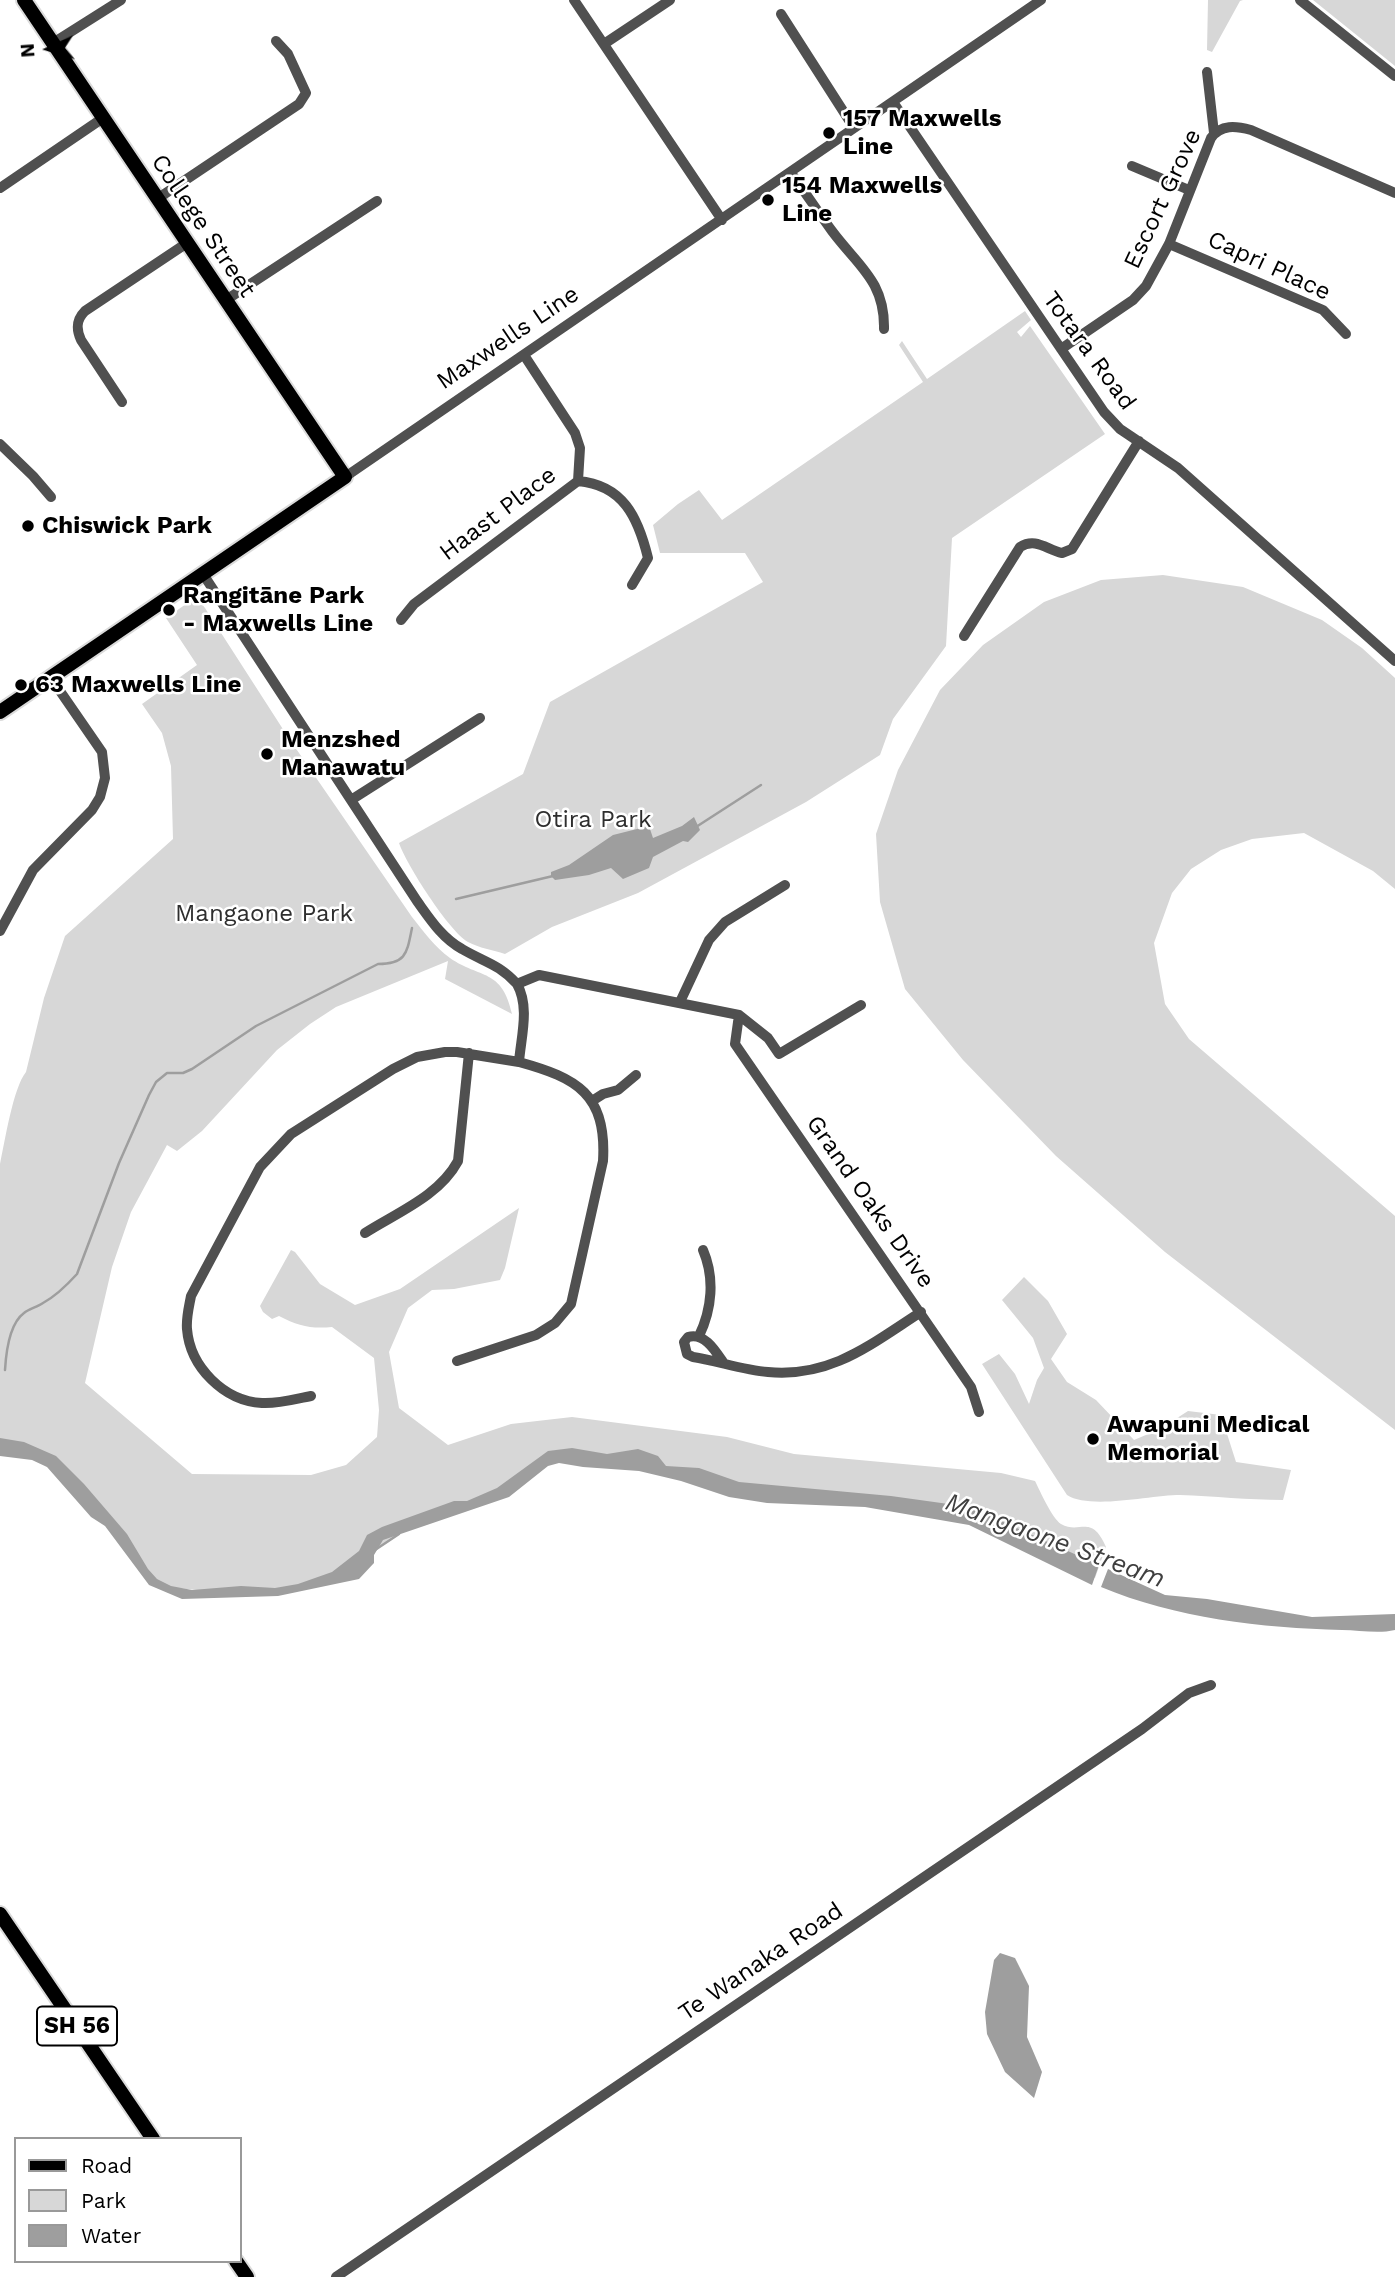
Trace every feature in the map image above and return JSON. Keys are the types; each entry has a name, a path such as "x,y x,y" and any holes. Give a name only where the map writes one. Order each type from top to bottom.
{"main road":[{"name":"College Street","path":"23,0 345,477"},
{"name":"Maxwells Line","path":"0,712 345,477"},
{"name":"SH 56","path":"0,1914 152,2137"}],"street":[{"path":"53,43 121,0"},
{"path":"574,0 722,220"},
{"path":"604,44 670,0"},
{"path":"1300,0 1395,76"},
{"name":"Maxwells Line","path":"345,477 791,173 1034,2"},
{"path":"781,14 854,128"},
{"path":"157,199 299,104 306,93 288,54 276,41"},
{"path":"1207,72 1214,133"},
{"name":"Totara Road","path":"893,102 1104,412 1120,429 1178,468 1395,661"},
{"path":"0,188 103,118"},
{"name":"Escort Grove","path":"1061,349 1133,300 1146,286 1169,244 1214,133 1230,127 1251,130 1395,193"},
{"path":"1132,166 1189,190"},
{"path":"791,173 874,284 885,309 884,329"},
{"path":"226,300 377,201"},
{"path":"122,401 77,332 80,317 187,243"},
{"name":"Capri Place","path":"1169,244 1323,310 1346,334"},
{"name":"Haast Place","path":"401,620 414,604 578,481 580,448 575,433 524,355"},
{"path":"964,636 1020,547 1040,543 1062,553 1072,549 1139,442"},
{"path":"0,444 51,497"},
{"path":"578,481 596,483 614,492 628,506 641,529 648,558 632,585"},
{"path":"203,574 441,933 460,948 503,970 517,984 524,1014 519,1062"},
{"path":"0,931 33,870 92,810 100,797 105,778 102,752 51,678"},
{"path":"351,800 480,718"},
{"path":"680,1002 709,940 726,922 785,885"},
{"path":"517,984 539,975 739,1015 768,1038 779,1054 861,1005"},
{"name":"Grand Oaks Drive","path":"739,1015 735,1044 971,1387 979,1412"},
{"path":"311,1396 278,1403 248,1401 235,1396 210,1378 193,1352 187,1329 191,1296 260,1167 291,1134 405,1062 438,1052 469,1053 519,1062 573,1082 592,1101 604,1143 603,1161 571,1304 555,1323 536,1335 457,1362"},
{"path":"365,1233 436,1189 450,1175 460,1151 469,1053"},
{"path":"592,1101 603,1094 618,1090 636,1075"},
{"path":"699,1336 710,1297 711,1268 703,1250"},
{"path":"723,1362 712,1346 699,1336 688,1337 684,1342 687,1354 765,1372 805,1371 858,1353 921,1312"},
{"name":"Te Wanaka Road","path":"336,2277 1142,1729 1189,1693 1211,1685"}],"green space":[{"path":"1208,0 1243,0 1212,52 1207,50"},
{"path":"1313,0 1395,0 1395,66"},
{"name":"Otira Park","path":"1025,311 1031,320 1017,332 1021,337 1030,326 1105,434 952,538 946,646 893,719 880,755 806,802 638,893 552,927 505,954 472,944 460,935 429,896 399,843 523,774 550,702 763,582 745,553 660,553 653,525 699,490 722,520 923,382 899,345 902,341 927,379"},
{"path":"1163,575 1243,587 1322,620 1362,648 1395,678 1395,889 1373,871 1304,833 1252,839 1221,850 1191,869 1172,893 1154,943 1165,1004 1189,1039 1395,1216 1395,1430 1165,1252 1056,1156 963,1060 905,989 880,902 876,834 898,770 940,690 983,645 1044,602 1101,580"},
{"name":"Mangaone Park","path":"194,601 205,608 288,737 412,917 434,944 450,958 496,982 508,999 512,1014 445,979 448,961 336,1007 310,1024 277,1050 202,1131 177,1151 167,1145 131,1212 112,1267 85,1383 192,1474 311,1475 346,1465 377,1437 379,1410 374,1358 332,1327 305,1326 279,1316 272,1319 263,1312 260,1306 291,1250 320,1284 355,1305 400,1289 519,1208 500,1280 454,1289 432,1290 408,1308 389,1352 399,1408 448,1445 511,1424 572,1417 727,1437 794,1454 1001,1473 1035,1481 1050,1510 1061,1524 1090,1528 1101,1537 1106,1547 1095,1578 955,1518 649,1468 554,1460 505,1494 407,1529 352,1566 296,1589 239,1594 155,1586 57,1468 31,1456 0,1451 0,1164 10,1115 17,1090 26,1072 44,998 65,936 173,839 171,766 162,733 142,704 197,665 166,618"},
{"path":"1024,1277 1048,1301 1067,1334 1051,1359 1067,1382 1096,1400 1134,1440 1160,1429 1188,1411 1221,1415 1236,1462 1291,1470 1283,1500 1180,1495 1105,1502 1077,1499 1067,1495 982,1364 999,1354 1015,1374 1029,1404 1044,1368 1033,1338 1002,1300"}],"water":[{"path":"694,817 700,830 688,842 683,841 653,857 649,868 623,879 611,868 589,875 555,880 551,876 551,872 569,865 613,835 645,827 650,829 653,838 682,826"},
{"path":"0,1438 24,1442 56,1456 127,1534 157,1579 171,1586 192,1590 241,1586 275,1588 298,1584 332,1572 359,1551 367,1535 382,1527 454,1501 467,1501 497,1488 548,1451 572,1448 607,1454 638,1449 658,1456 666,1466 699,1468 739,1482 891,1496 970,1507 1099,1565 1092,1585 969,1525 865,1507 767,1503 729,1497 639,1471 559,1463 548,1466 509,1497 383,1540 374,1555 374,1563 359,1579 278,1596 182,1599 149,1585 105,1526 91,1517 47,1467 32,1460 0,1456"},
{"path":"1108,1569 1165,1595 1207,1599 1312,1617 1395,1614 1395,1630 1375,1632 1281,1627 1189,1614 1129,1598 1101,1587"},
{"path":"1000,1953 1015,1958 1029,1986 1027,2037 1042,2072 1034,2098 1005,2072 987,2034 985,2012 994,1960"}],"waterway":[{"path":"696,827 761,785"},
{"path":"456,899 553,876"},
{"path":"5,1370 9,1339 19,1318 52,1297 77,1274 119,1163 156,1082 167,1073 183,1073 192,1069 256,1026 378,964 400,959 407,950 412,928"},
{"name":"Mangaone Stream","path":"375,1550 399,1534"}],"place":[{"name":"157 Maxwells Line","path":"829,133"},
{"name":"154 Maxwells Line","path":"768,200"},
{"name":"Chiswick Park","path":"28,526"},
{"name":"Rangitāne Park - Maxwells Line","path":"169,610"},
{"name":"63 Maxwells Line","path":"21,685"},
{"name":"Menzshed Manawatu","path":"267,754"},
{"name":"Awapuni Medical Memorial","path":"1093,1439"}]}
